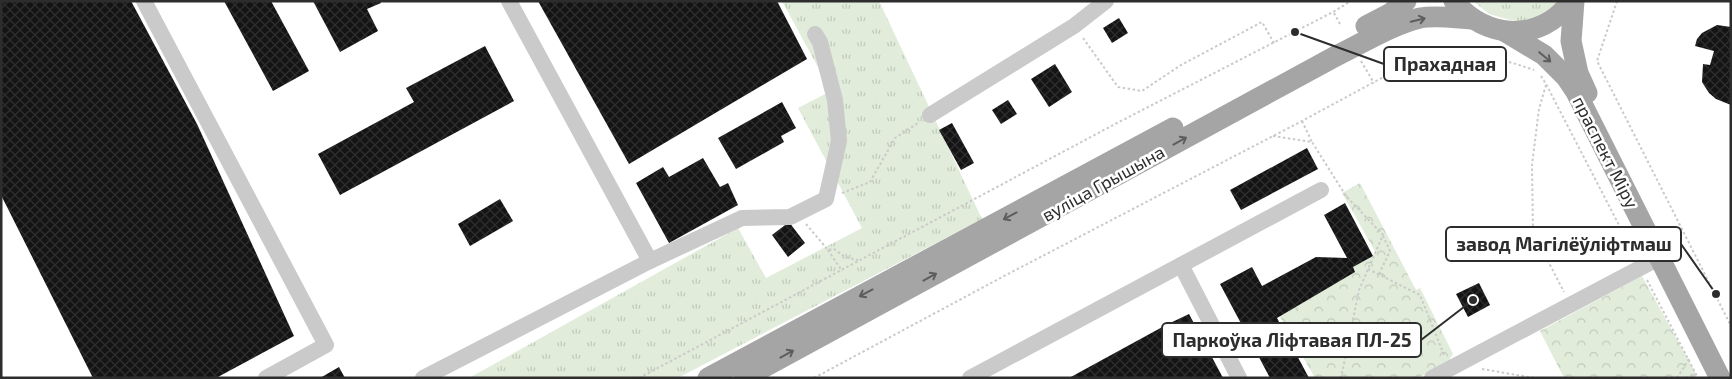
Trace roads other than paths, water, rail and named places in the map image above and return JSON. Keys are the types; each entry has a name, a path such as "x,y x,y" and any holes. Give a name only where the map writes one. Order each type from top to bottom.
{"main road":[{"name":"вуліца Грышына","path":"708,378 1390,13 1406,1"},
{"path":"1454,1 1481,25 1504,31 1527,30 1538,27 1559,15 1572,1"},
{"name":"праспект Міру","path":"1572,1 1571,41 1578,73 1731,368"},
{"name":"вуліца Грышына","path":"744,378 1336,56 1396,26 1422,18 1471,18"},
{"name":"праспект Міру","path":"1504,31 1544,55 1566,77 1576,92 1720,378"}],"street":[{"path":"144,1 326,345 266,378"},
{"path":"509,1 650,261"},
{"path":"930,115 1074,26 1106,1"},
{"path":"423,378 650,261 742,218 790,217 826,199 839,142 835,100 820,42 815,34"},
{"path":"970,378 1322,190"},
{"path":"1432,378 1659,258"},
{"path":"1181,265 1239,378"}],"place":[{"name":"Прахадная","path":"1295,32"},
{"name":"завод Магілёўліфтмаш","path":"1716,294"},
{"name":"Паркоўка Ліфтавая ПЛ-25","path":"1473,300"}]}
